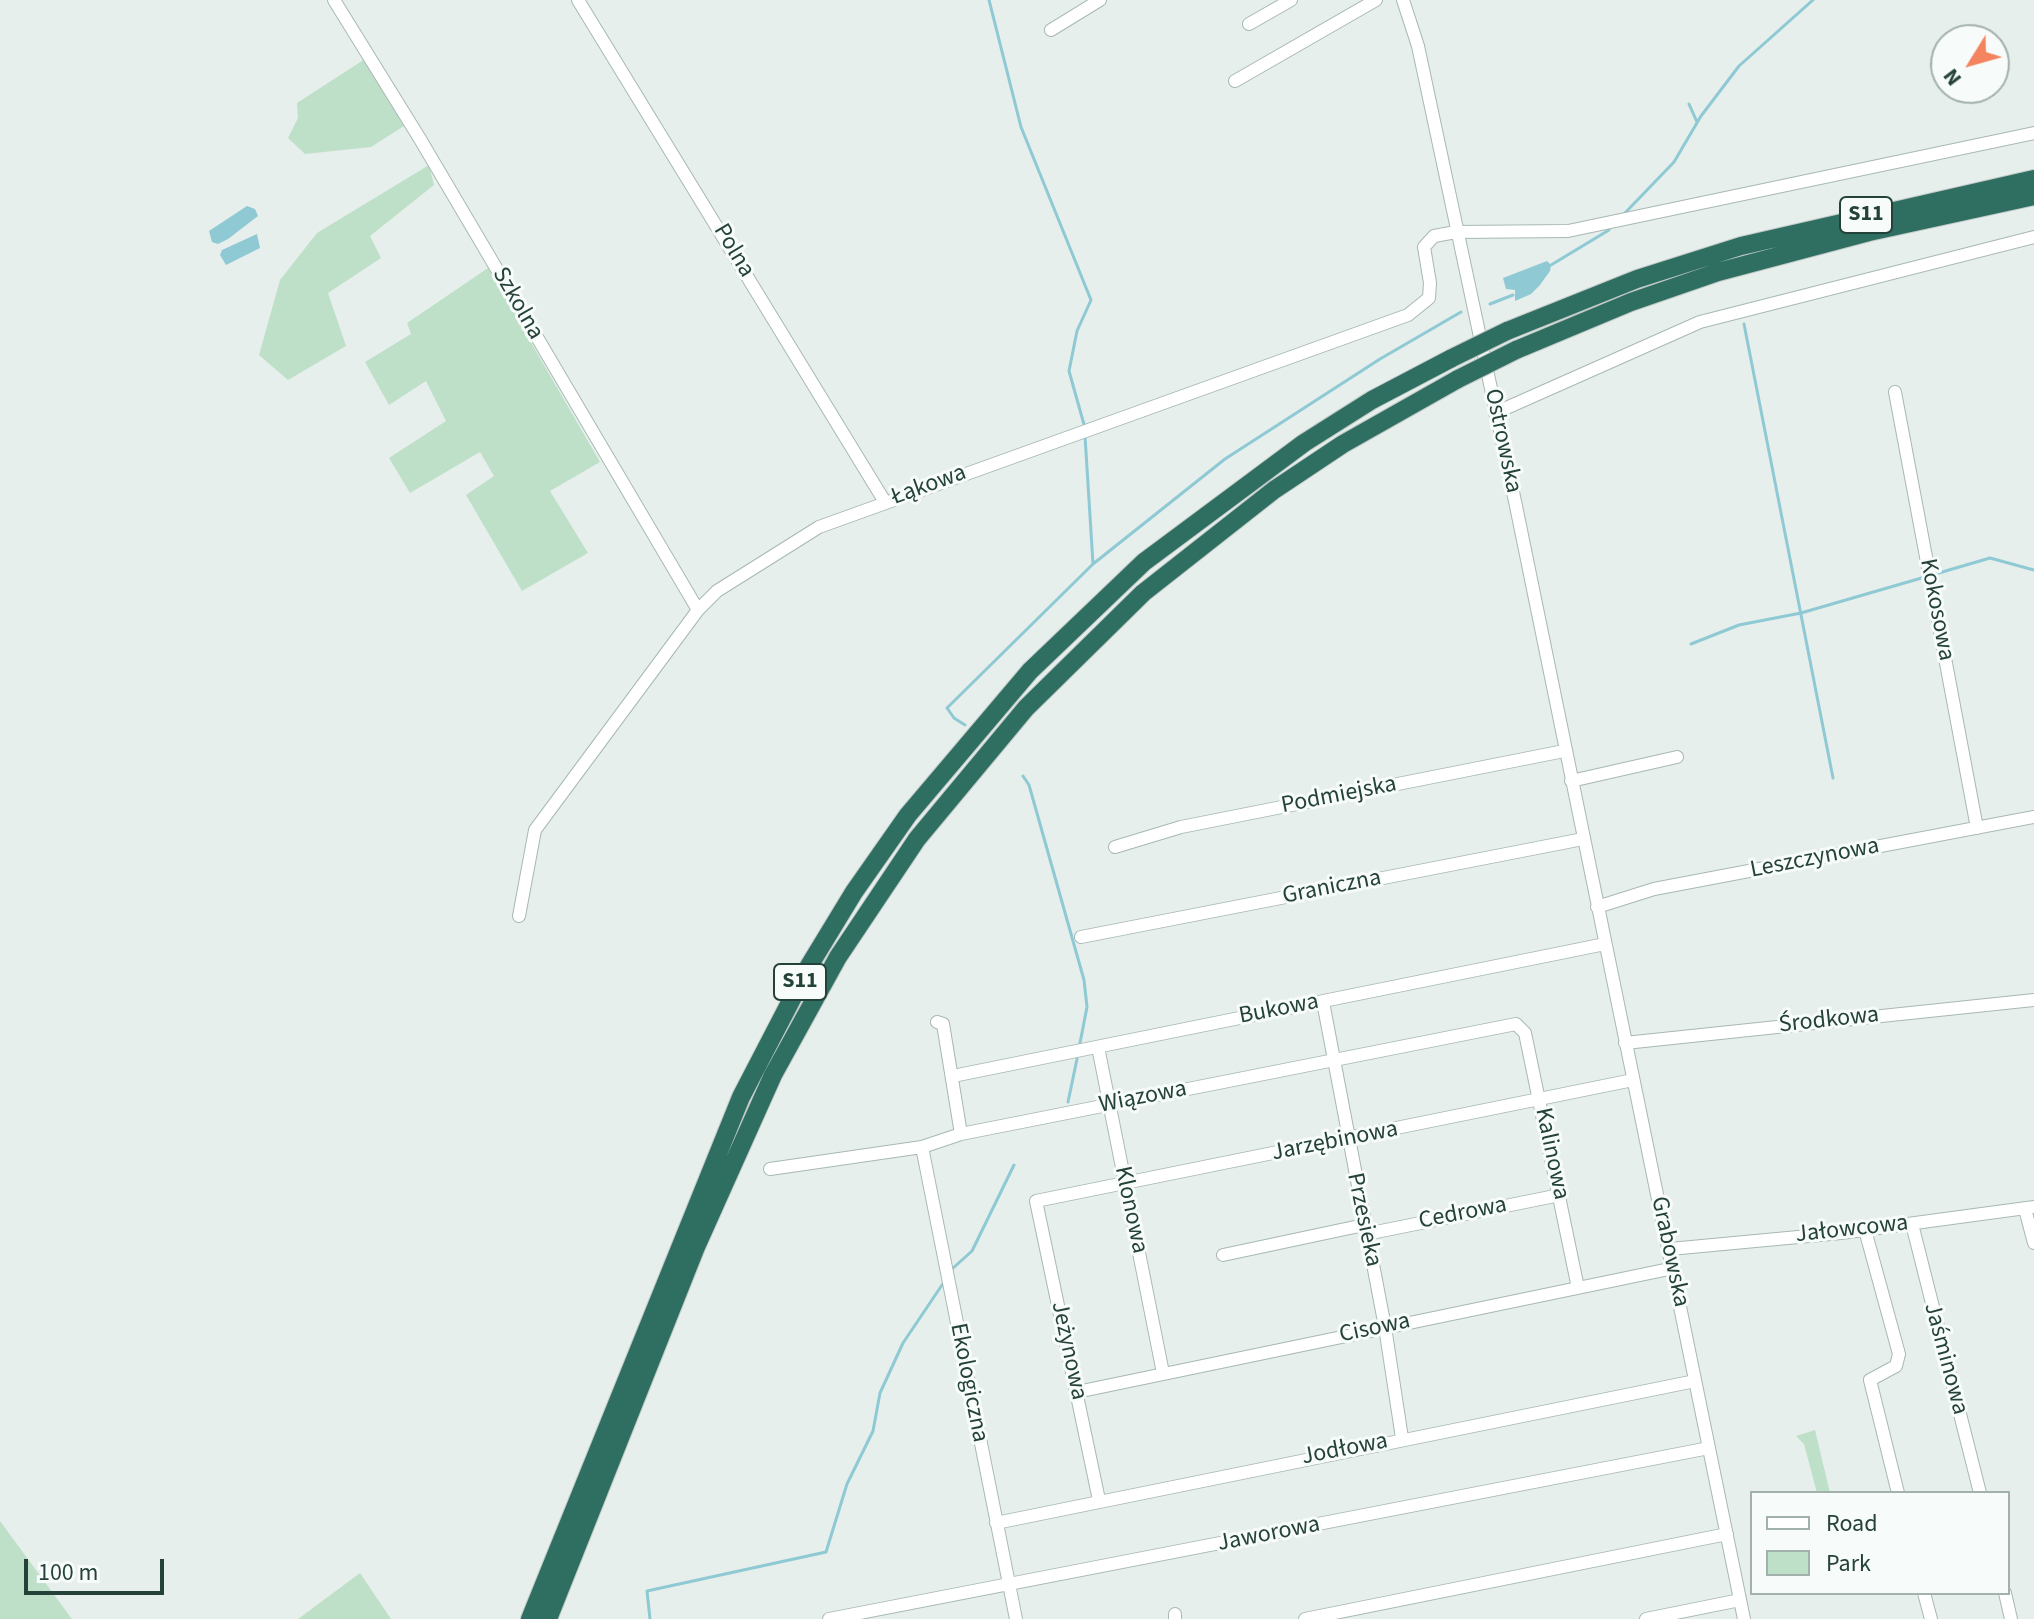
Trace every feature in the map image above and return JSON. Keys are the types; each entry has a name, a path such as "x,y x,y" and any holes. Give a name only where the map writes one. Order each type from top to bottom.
{"highway":[{"name":"S11","path":"530,1619 741,1097 809,966 854,892 908,815 1030,671 1144,562 1304,443 1372,400 1507,331 1637,279 1741,246 2034,179"},
{"name":"S11","path":"548,1619 696,1247 766,1089 838,957 917,839 1026,708 1143,593 1274,490 1343,444 1516,350 1631,302 1718,272 1869,232 2034,196"}],"street":[{"name":"Szkolna","path":"334,0 420,139 698,610"},
{"name":"Polna","path":"578,0 885,502"},
{"path":"1051,30 1100,0"},
{"path":"1249,24 1291,0"},
{"path":"1235,81 1376,0"},
{"name":"Ostrowska","path":"1403,0 1418,46 1592,885"},
{"path":"1456,232 1568,231 2034,133"},
{"name":"Łąkowa","path":"519,916 535,830 698,610 717,591 819,527 1408,315 1421,307 1431,290 1426,243 1434,236 1456,232"},
{"path":"1495,413 1700,322 2034,237"},
{"name":"Kokosowa","path":"1895,392 1977,828"},
{"name":"Podmiejska","path":"1115,847 1181,827 1564,751"},
{"path":"1571,781 1677,757"},
{"name":"Leszczynowa","path":"1597,907 1654,889 2034,817"},
{"name":"Graniczna","path":"1081,937 1583,839"},
{"name":"Grabowska","path":"1592,885 1674,1268 1744,1619"},
{"name":"Bukowa","path":"953,1076 1605,944"},
{"name":"Środkowa","path":"1625,1043 2034,1000"},
{"name":"Przesieka","path":"1323,1002 1346,1139 1385,1327 1402,1438"},
{"path":"937,1022 943,1024 961,1134"},
{"name":"Wiązowa","path":"770,1169 922,1147 961,1134 1516,1024"},
{"name":"Kalinowa","path":"1516,1024 1525,1033 1578,1288"},
{"name":"Klonowa","path":"1098,1047 1163,1373"},
{"name":"Jarzębinowa","path":"1036,1201 1633,1080"},
{"name":"Ekologiczna","path":"922,1147 1016,1619"},
{"name":"Cedrowa","path":"1223,1255 1560,1195"},
{"name":"Jeżynowa","path":"1036,1201 1099,1500"},
{"path":"2029,1208 2034,1243"},
{"name":"Jałowcowa","path":"1670,1249 1865,1230 2029,1208"},
{"name":"Jaśminowa","path":"1912,1224 1979,1491"},
{"path":"1865,1230 1899,1354 1896,1366 1870,1380 1898,1491"},
{"name":"Cisowa","path":"1077,1392 1674,1268"},
{"name":"Jodłowa","path":"996,1523 1402,1438 1695,1381"},
{"name":"Jaworowa","path":"829,1619 1709,1448"},
{"path":"1305,1619 1727,1534"},
{"path":"1925,1595 1931,1619"},
{"path":"2005,1595 2011,1619"},
{"path":"1646,1619 1740,1600"}],"green space":[{"path":"365,59 404,126 371,147 305,154 288,138 298,118 297,103"},
{"path":"429,165 434,185 370,236 381,258 328,293 346,346 288,380 259,355 280,280 317,233"},
{"path":"488,268 600,462 550,491 588,553 522,591 466,495 494,476 480,452 410,493 389,458 446,421 426,381 389,405 365,362 411,334 407,323"},
{"path":"1815,1430 1830,1491 1816,1491 1804,1444 1796,1436"},
{"path":"0,1521 72,1619 0,1619"},
{"path":"360,1573 391,1619 298,1619"}],"water":[{"path":"247,206 255,209 258,216 228,239 218,244 212,242 209,231"},
{"path":"257,234 260,248 226,265 220,255 222,250"},
{"path":"1547,261 1551,265 1550,271 1540,285 1531,294 1515,301 1515,290 1506,289 1503,278"}],"waterway":[{"path":"989,0 1021,127 1091,300 1077,331 1069,371 1085,428"},
{"path":"1624,214 1674,162 1701,116 1739,66 1813,0"},
{"path":"1689,104 1697,122"},
{"path":"1551,265 1609,230"},
{"path":"1490,304 1513,295"},
{"path":"965,725 954,718 947,708 1093,564 1225,459 1380,359 1461,312"},
{"path":"1744,324 1833,778"},
{"path":"1085,436 1093,564"},
{"path":"1932,575 1990,558 2034,570"},
{"path":"1691,644 1739,625 1801,613 1925,577"},
{"path":"1023,776 1029,785 1084,980 1087,1007 1080,1043"},
{"path":"1068,1102 1077,1059"},
{"path":"952,1269 972,1251 1014,1165"},
{"path":"650,1619 647,1591 826,1552 847,1484 873,1431 880,1393 903,1343 944,1282"}]}
